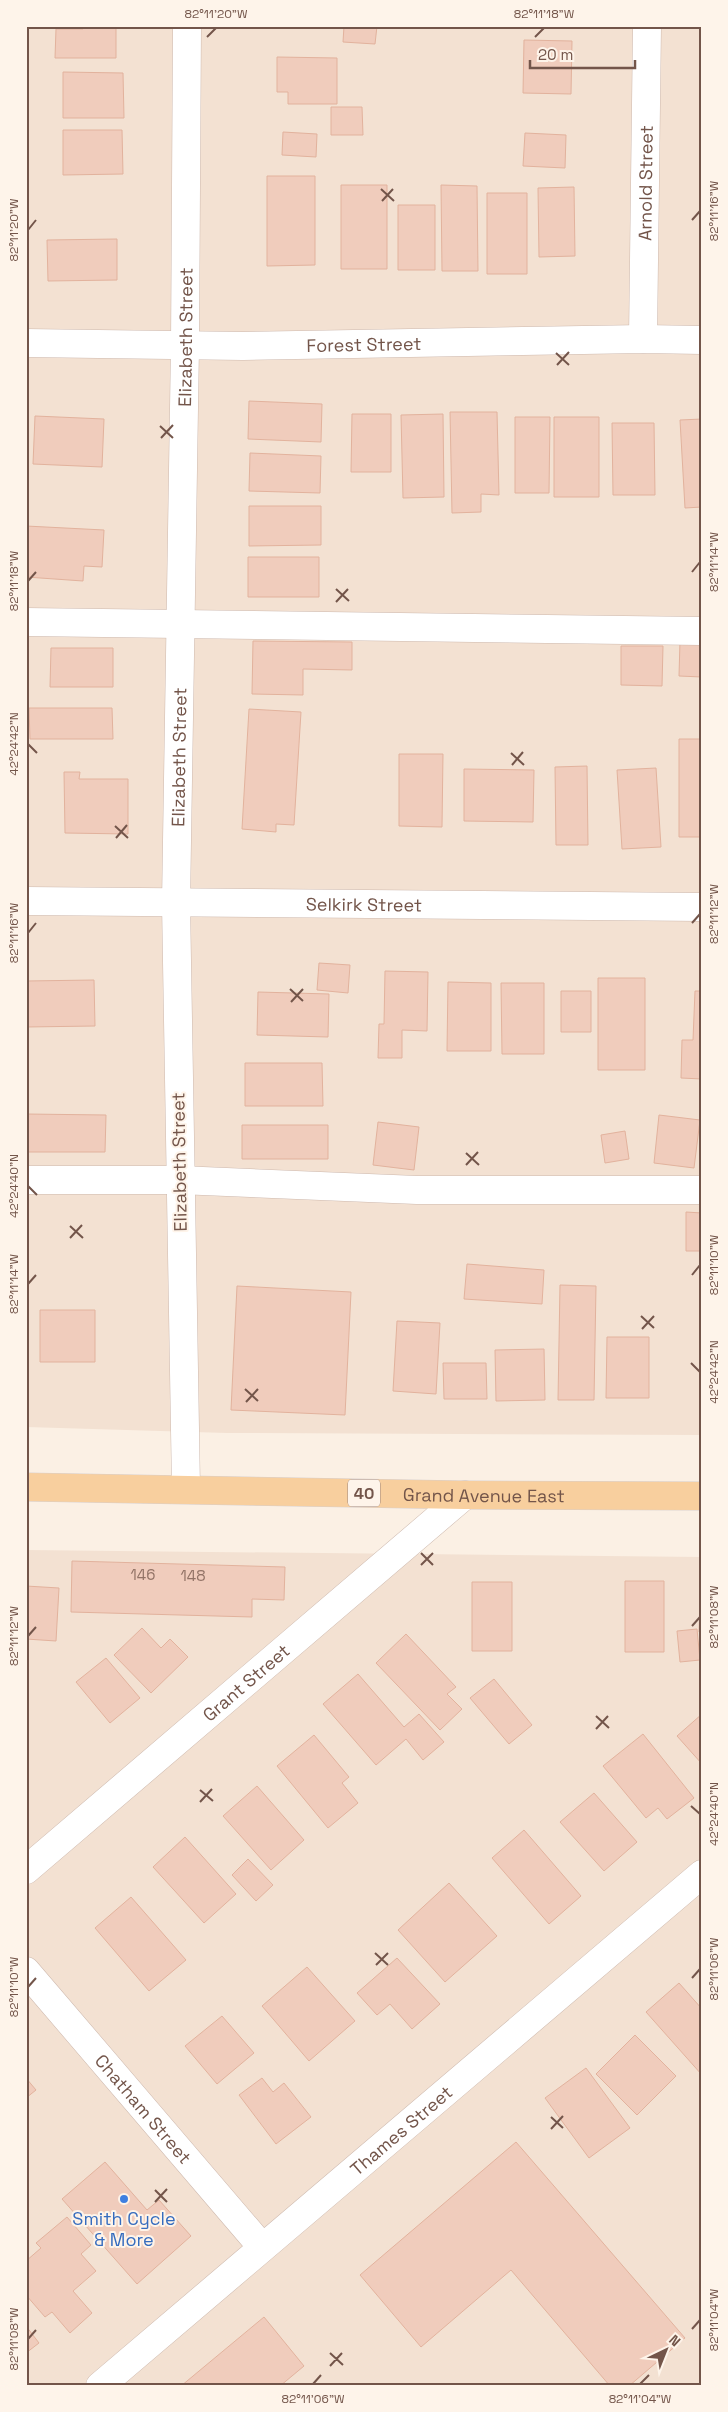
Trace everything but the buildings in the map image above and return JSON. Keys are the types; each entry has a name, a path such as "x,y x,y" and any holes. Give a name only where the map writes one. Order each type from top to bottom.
{"main road":[{"name":"Grand Avenue East","path":"26,1487 186,1488 465,1495 702,1496"}],"street":[{"name":"Elizabeth Street","path":"186,1488 176,903 179,624 185,346 187,26"},
{"name":"Arnold Street","path":"642,339 647,26"},
{"name":"Forest Street","path":"26,343 185,346 642,339 702,340"},
{"path":"26,622 702,631"},
{"name":"Selkirk Street","path":"26,901 702,907"},
{"path":"26,1180 180,1180 417,1190 702,1190"},
{"name":"Grant Street","path":"26,1870 465,1495"},
{"name":"Thames Street","path":"100,2386 702,1874"},
{"name":"Chatham Street","path":"26,1971 262,2247"}],"shaded area":[{"path":"26,26 702,26 702,1435 227,1433 26,1427"},
{"path":"26,1550 702,1557 702,2386 26,2386"}],"place":[{"name":"Smith Cycle & More","path":"124,2199"}]}
